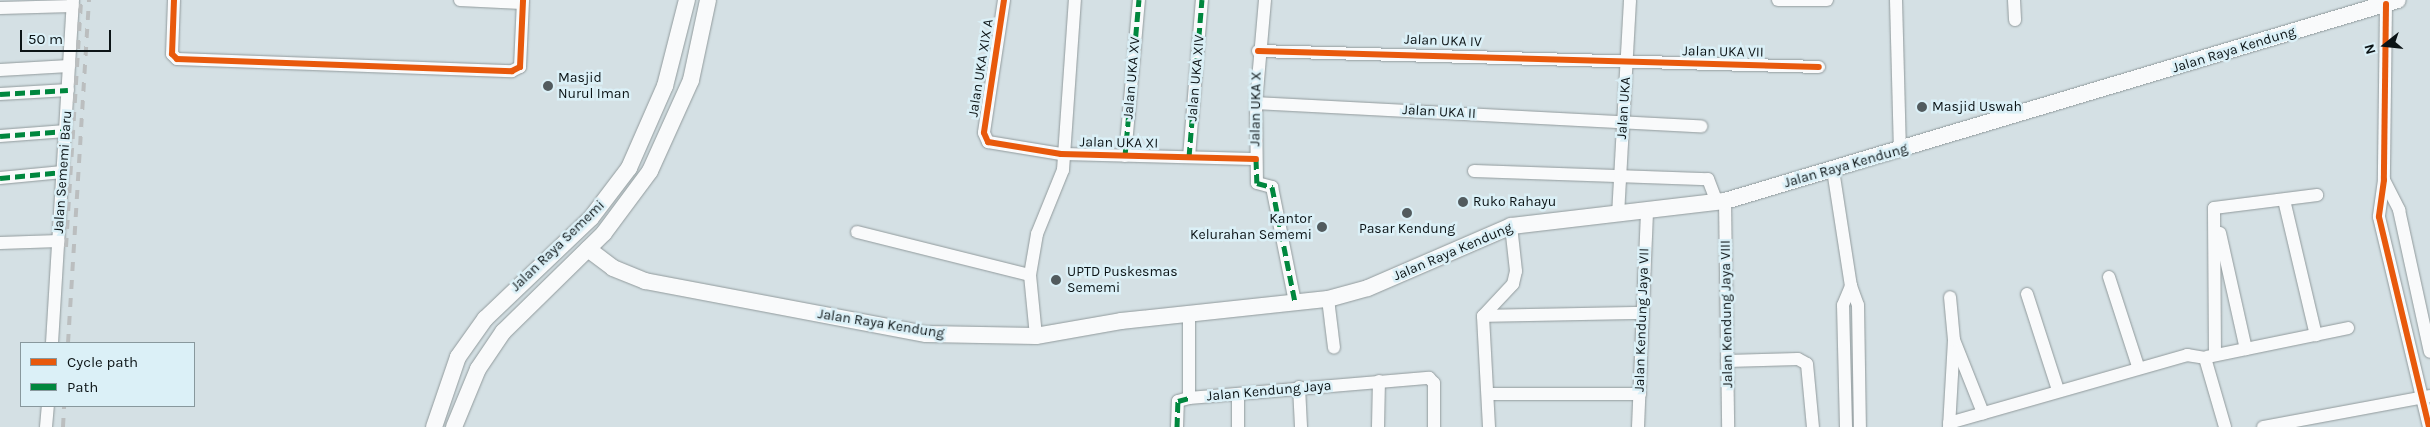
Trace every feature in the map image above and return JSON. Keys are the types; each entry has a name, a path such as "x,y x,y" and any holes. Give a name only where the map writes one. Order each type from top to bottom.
{"main road":[{"name":"Jalan Raya Sememi","path":"434,427 458,357 485,319 591,218 629,168 665,86 687,0"},
{"name":"Jalan Raya Sememi","path":"454,427 478,369 498,338 588,249 637,193 668,137 691,80 708,0"},
{"name":"Jalan Raya Kendung","path":"588,249 613,268 645,281 926,334 1036,336 1121,321 1190,317 1328,298 1368,288 1511,226 1647,213 1721,201 1833,170 2392,2"}],"street":[{"path":"174,0 172,54 177,59 512,71 520,67 523,2 460,0"},
{"name":"Jalan UKA XIX A","path":"986,139 1004,0"},
{"path":"1036,336 1030,275 1037,234 1063,170 1061,154 1075,0"},
{"name":"Jalan UKA XV","path":"1125,156 1140,0"},
{"name":"Jalan UKA XIV","path":"1189,157 1202,0"},
{"name":"Jalan UKA X","path":"1264,0 1258,51 1256,103 1257,183 1272,187 1296,302"},
{"name":"Jalan UKA","path":"1618,215 1630,0"},
{"path":"1778,0 1827,0"},
{"path":"1896,0 1900,150"},
{"path":"2014,0 2014,20"},
{"path":"2392,2 2384,180 2379,217 2425,397 2429,427"},
{"path":"0,8 73,3"},
{"name":"Jalan Sememi Baru","path":"52,342 73,3"},
{"name":"Jalan UKA IV","path":"1258,51 1441,52 1627,63"},
{"name":"Jalan UKA VII","path":"1627,63 1818,66"},
{"path":"0,70 70,66"},
{"path":"0,94 68,90"},
{"name":"Jalan UKA II","path":"1256,103 1701,126"},
{"path":"0,136 66,131"},
{"name":"Jalan UKA XI","path":"986,139 1061,154 1256,159"},
{"path":"1833,170 1851,286 1860,324 1860,427"},
{"path":"1474,171 1620,178 1708,179 1721,201"},
{"path":"0,178 63,172"},
{"path":"2384,180 2399,210 2430,352"},
{"path":"2214,208 2316,195"},
{"path":"2284,200 2316,335"},
{"name":"Jalan Kendung Jaya VIII","path":"1721,201 1728,427"},
{"path":"2214,208 2246,349"},
{"path":"2214,208 2210,357 2225,427"},
{"name":"Jalan Kendung Jaya VII","path":"1638,427 1641,313 1647,213"},
{"path":"1489,427 1483,316 1513,284 1516,271 1511,226"},
{"path":"857,232 1030,275"},
{"path":"0,243 59,241"},
{"path":"2110,277 2138,366"},
{"path":"1846,427 1843,305 1851,286"},
{"path":"2027,294 2058,390"},
{"path":"1950,297 1954,340 1949,425 2138,366 2187,355 2210,357 2348,328"},
{"path":"1328,298 1334,348"},
{"path":"1483,316 1641,313"},
{"name":"Jalan Kendung Jaya","path":"1190,317 1189,398 1299,387 1429,378 1434,383 1434,427"},
{"path":"1954,340 1983,413"},
{"path":"1727,361 1798,359 1810,369 1813,427"},
{"path":"1378,427 1379,381"},
{"path":"1299,387 1301,427"},
{"path":"1238,394 1238,427"},
{"path":"1488,394 1640,394"},
{"path":"2263,427 2425,397"},
{"path":"1177,427 1178,401 1189,398"},
{"path":"46,427 48,407"}],"railway":[{"path":"66,247 81,0"},
{"path":"68,342 89,0"},
{"path":"63,427 64,407"}],"marked path":[{"path":"1125,156 1139,0"},
{"path":"1189,157 1202,0"},
{"path":"0,94 68,90"},
{"path":"0,136 66,131"},
{"path":"1256,159 1257,183 1272,187 1295,302"},
{"path":"0,178 63,172"},
{"path":"1177,427 1178,401 1189,398"}],"cycle path":[{"path":"174,0 172,54 177,59 512,71 520,67 523,0"},
{"path":"1004,0 984,133 988,142 1061,154 1256,159"},
{"path":"2386,4 2384,180 2379,217 2429,427"},
{"path":"1258,51 1819,67"}],"place":[{"name":"Masjid Nurul Iman","path":"548,86"},
{"name":"Masjid Uswah","path":"1922,107"},
{"name":"Ruko Rahayu","path":"1463,202"},
{"name":"Pasar Kendung","path":"1407,213"},
{"name":"Kantor Kelurahan Sememi","path":"1322,227"},
{"name":"UPTD Puskesmas Sememi","path":"1056,280"}]}
